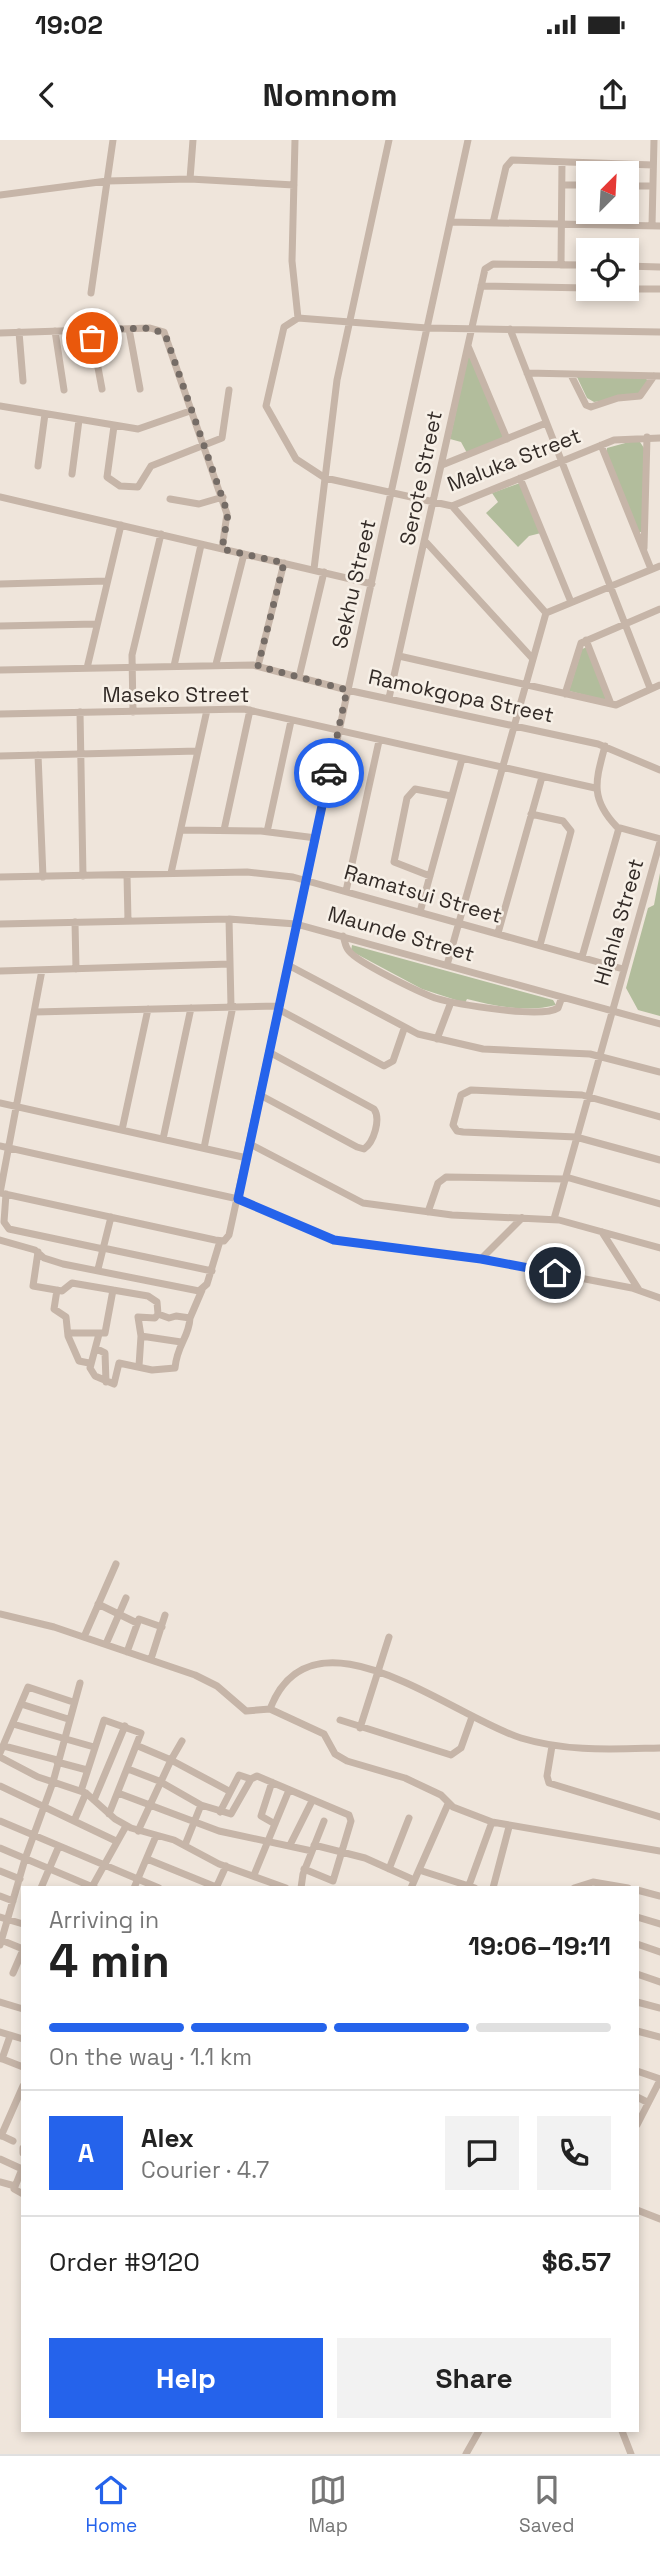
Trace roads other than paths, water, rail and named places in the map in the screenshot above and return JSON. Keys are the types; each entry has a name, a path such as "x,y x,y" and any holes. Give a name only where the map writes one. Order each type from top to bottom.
{"street":[{"path":"91,293 113,140"},
{"path":"190,179 193,140"},
{"path":"295,140 292,261 298,317 427,328 660,332"},
{"path":"314,569 331,415 389,140"},
{"name":"Sekhu Street","path":"139,1366 152,1370 175,1368 176,1351 212,1271 238,1199 337,732 372,584 468,140"},
{"path":"450,222 656,226 652,186 654,140"},
{"path":"493,223 509,161 653,165"},
{"path":"562,162 561,265 576,265"},
{"path":"0,195 107,181 190,179 294,185"},
{"path":"562,185 576,185"},
{"path":"639,186 652,186"},
{"name":"Serote Street","path":"389,698 487,265 561,265"},
{"path":"639,266 660,267"},
{"path":"481,286 576,288"},
{"path":"639,289 660,289"},
{"name":"Maluka Street","path":"298,317 286,323 282,333 267,410 296,459 325,478 452,506 625,437 660,438"},
{"path":"129,328 140,389"},
{"path":"0,332 155,328 165,334 190,411 223,497 228,518 222,549"},
{"path":"510,329 650,688"},
{"path":"91,330 102,389"},
{"path":"55,331 64,390"},
{"path":"19,332 23,381"},
{"path":"468,345 507,439"},
{"path":"527,373 657,376"},
{"path":"571,374 586,405 591,407 618,398 640,396 657,376"},
{"path":"114,426 107,477 124,487 141,486 150,466 223,436 229,390"},
{"path":"0,407 114,426 142,428 190,411"},
{"path":"38,466 45,414"},
{"path":"72,474 79,420"},
{"path":"442,465 546,424"},
{"path":"644,548 647,437"},
{"path":"601,445 651,569"},
{"path":"520,478 571,602"},
{"path":"0,497 372,584"},
{"path":"170,499 199,504 223,497"},
{"path":"452,506 546,613"},
{"path":"87,668 121,525"},
{"path":"134,712 131,667 160,534"},
{"path":"425,541 532,658"},
{"path":"174,666 201,545"},
{"path":"216,664 244,554"},
{"path":"258,666 284,563"},
{"path":"447,965 546,613 660,566"},
{"path":"299,677 324,572"},
{"path":"0,584 106,581"},
{"path":"565,694 577,649 586,639 660,609"},
{"path":"0,626 96,624"},
{"path":"586,639 614,705"},
{"path":"399,656 614,705 660,685"},
{"name":"Ramokgopa Street","path":"0,670 216,664 258,666 347,690 605,746 660,770"},
{"path":"171,873 207,710"},
{"path":"224,830 250,710"},
{"name":"Maseko Street","path":"0,714 250,710 337,732 595,788"},
{"path":"80,712 83,876"},
{"path":"267,832 291,721"},
{"path":"346,891 379,741"},
{"path":"605,746 595,788 599,800 619,828 660,841"},
{"path":"0,756 198,751"},
{"path":"38,755 43,877"},
{"path":"420,912 462,759"},
{"path":"498,933 542,777"},
{"path":"430,876 399,866 394,860 407,798 415,789 451,796"},
{"path":"531,814 563,821 571,831 540,945"},
{"path":"582,957 619,828"},
{"path":"181,830 267,832 316,838"},
{"name":"Hlahla Street","path":"554,1219 660,841"},
{"name":"Ramatsui Street","path":"0,877 247,872 306,879 623,969"},
{"path":"127,875 128,921"},
{"path":"204,1148 232,1006 229,919"},
{"name":"Maunde Street","path":"0,924 229,919 296,924 660,1024"},
{"path":"75,922 76,969"},
{"path":"343,936 352,954 417,990 451,1002 491,1009 551,1012 558,1008 562,997"},
{"path":"0,971 230,964"},
{"path":"288,965 404,1029 437,1039 474,1048 599,1056 660,1072"},
{"path":"42,970 17,1107 4,1147 4,1222 9,1229 212,1271"},
{"path":"437,1039 451,1002"},
{"path":"35,1012 232,1006 278,1008 384,1066 393,1061 404,1029"},
{"path":"163,1139 191,1008"},
{"path":"122,1130 148,1009"},
{"path":"260,1094 357,1147 367,1148 378,1117 374,1109 269,1052"},
{"path":"660,1117 588,1096 467,1090 461,1095 453,1125 460,1132 576,1137 660,1160"},
{"path":"0,1103 247,1158"},
{"path":"250,1144 353,1200 428,1212 554,1219 660,1248"},
{"path":"4,1147 238,1199 334,1240 481,1259 639,1290 660,1298"},
{"path":"428,1212 438,1183 446,1177 565,1178 660,1204"},
{"path":"2,1193 223,1240"},
{"path":"98,1269 111,1217"},
{"path":"481,1259 522,1218"},
{"path":"602,1232 639,1290"},
{"path":"0,1240 38,1252 44,1258 63,1264 202,1290"},
{"path":"38,1252 32,1284 63,1291 70,1283 109,1289 151,1296 158,1304 155,1318 138,1316 141,1336 139,1366 106,1361"},
{"path":"68,1333 106,1332 110,1272"},
{"path":"57,1290 54,1308 66,1317 68,1333 79,1361 89,1363"},
{"path":"158,1314 169,1318 190,1318"},
{"path":"89,1363 97,1349 99,1334"},
{"path":"141,1336 181,1342"},
{"path":"97,1349 105,1353 106,1382"},
{"path":"89,1363 94,1376 115,1383 117,1364"},
{"path":"85,1637 116,1564"},
{"path":"106,1644 126,1598"},
{"path":"98,1604 137,1623"},
{"path":"0,1614 85,1637 151,1659 217,1686 242,1710 271,1709 324,1734 342,1759 405,1778 441,1795 448,1804 492,1822 660,1851"},
{"path":"151,1659 165,1615"},
{"path":"127,1651 141,1618 162,1627"},
{"path":"360,1728 388,1637"},
{"path":"271,1709 279,1688 292,1673 315,1663 337,1662 378,1673 508,1734 552,1746 593,1750 660,1748"},
{"path":"21,1949 1,1943 4,1919 53,1782 68,1719 80,1683"},
{"path":"1,1752 26,1689 31,1687 74,1702"},
{"path":"21,1704 68,1719"},
{"path":"340,1720 451,1755 461,1748 472,1717"},
{"path":"74,1821 104,1720 142,1734 109,1814"},
{"path":"13,1724 94,1747"},
{"path":"94,1800 125,1726"},
{"path":"138,1831 159,1781 182,1741"},
{"path":"138,1746 229,1791"},
{"path":"552,1746 547,1776 550,1783 659,1815"},
{"path":"1,1752 57,1761 87,1770"},
{"path":"1,1752 53,1782 83,1792 126,1826 185,1846 226,1866 281,1886"},
{"path":"128,1769 159,1781 201,1805 220,1812 234,1813 255,1775 350,1816 343,1852 333,1881 304,1870"},
{"path":"220,1812 238,1775 251,1779"},
{"path":"272,1782 261,1814 275,1824"},
{"path":"0,1786 116,1841"},
{"path":"254,1875 289,1790"},
{"path":"118,1793 194,1823 269,1841 343,1852 389,1869 412,1884 448,1804"},
{"path":"290,1844 312,1801"},
{"path":"185,1846 201,1805"},
{"path":"389,1869 409,1818"},
{"path":"0,1821 154,1886"},
{"path":"301,1886 304,1870 324,1821"},
{"path":"470,1886 492,1822"},
{"path":"92,1886 102,1864 126,1826"},
{"path":"494,1886 509,1827"},
{"path":"135,1886 156,1836"},
{"path":"42,1886 59,1846"},
{"path":"0,1848 90,1886"},
{"path":"147,1859 212,1886"},
{"path":"218,1886 226,1866"},
{"path":"419,1870 467,1886"},
{"path":"0,1871 20,1879"},
{"path":"69,1886 72,1878"},
{"path":"580,1886 593,1882 616,1886"},
{"path":"639,1891 660,1896"},
{"path":"0,1896 21,1903"},
{"path":"639,1918 660,1924"},
{"path":"4,1919 21,1923"},
{"path":"639,1945 660,1952"},
{"path":"13,1973 21,1955"},
{"path":"639,1975 660,1982"},
{"path":"0,2002 21,2008"},
{"path":"639,2003 660,2008"},
{"path":"0,2032 21,2039"},
{"path":"639,2032 660,2038"},
{"path":"10,2036 1,2058 21,2066"},
{"path":"639,2072 660,2080 639,2120"},
{"path":"639,2098 647,2102"},
{"path":"13,2141 1,2135 19,2106"},
{"path":"0,2159 21,2164"},
{"path":"21,2173 15,2186 15,2190 21,2193"},
{"path":"0,2182 15,2186"},
{"path":"639,2211 660,2219"},
{"path":"467,2454 478,2432"},
{"path":"622,2432 631,2454"}]}
